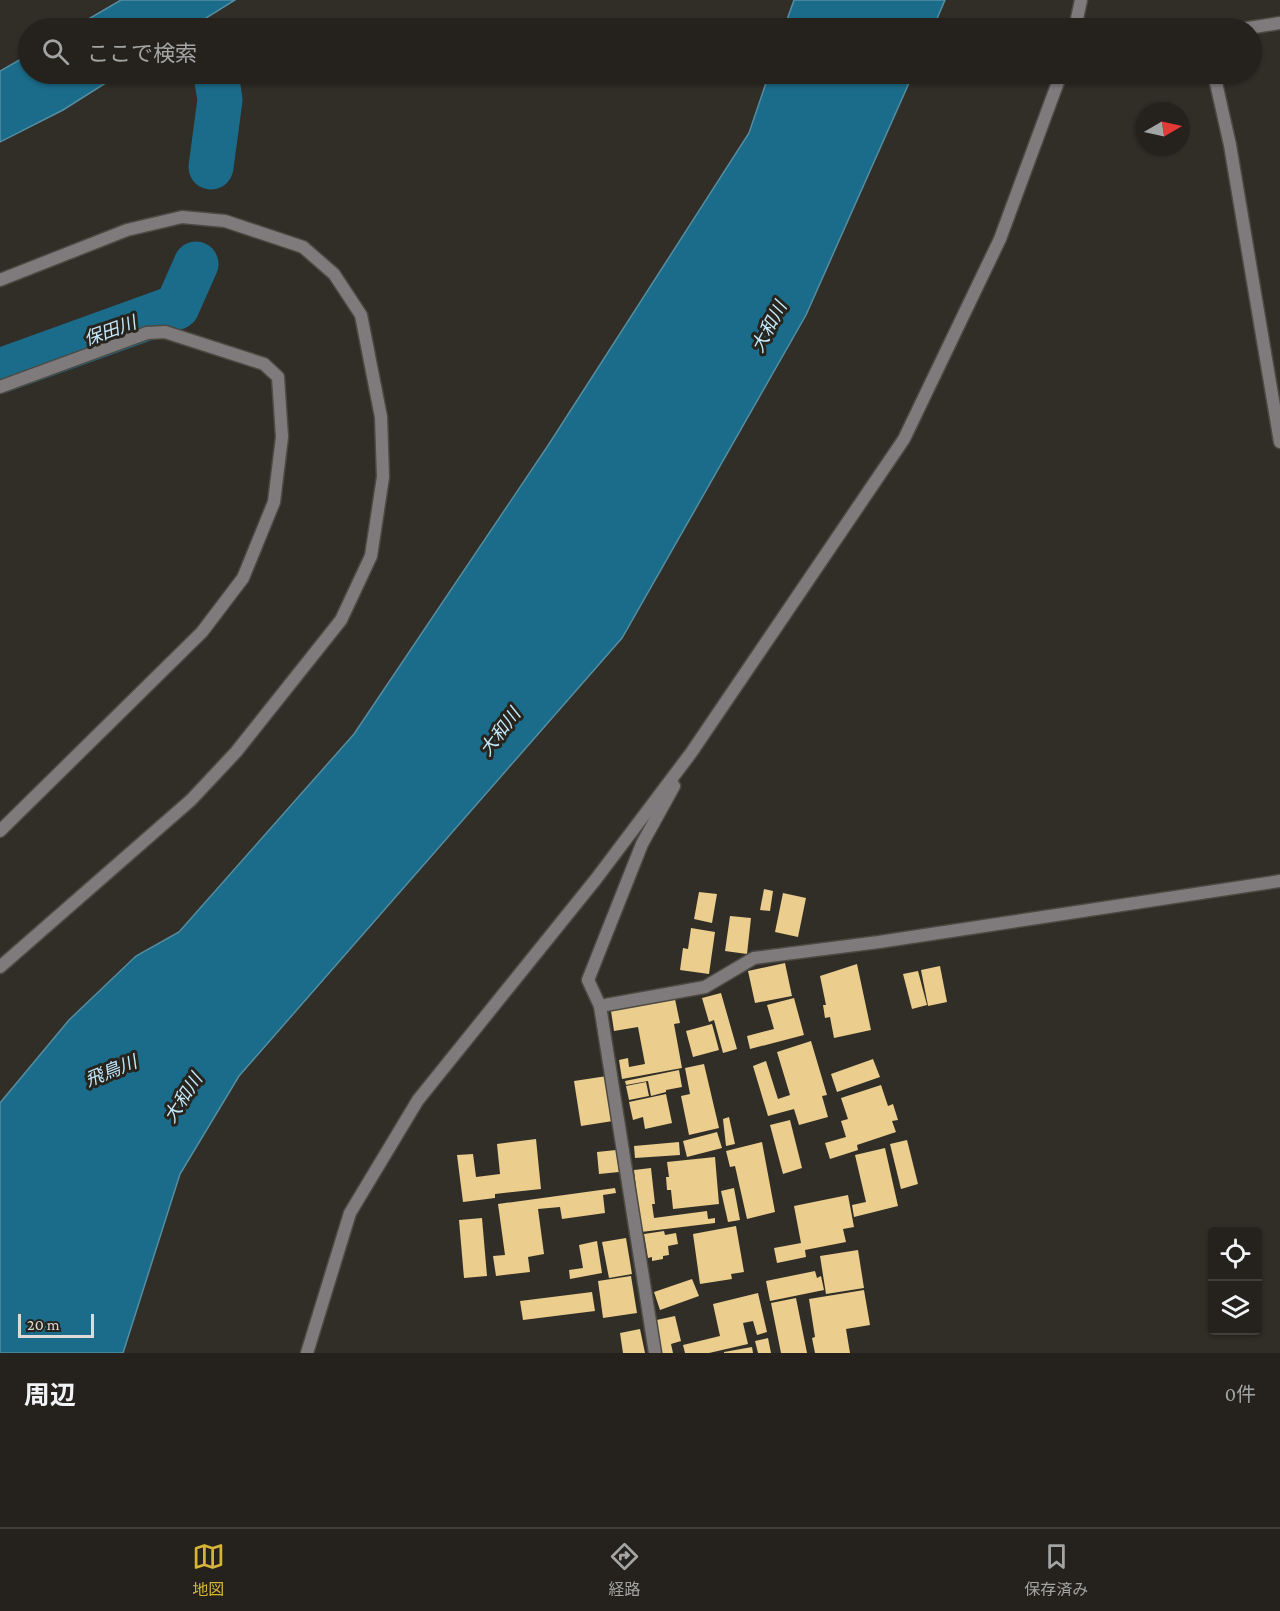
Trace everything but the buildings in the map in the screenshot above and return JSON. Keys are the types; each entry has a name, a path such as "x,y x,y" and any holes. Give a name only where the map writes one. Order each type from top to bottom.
{"street":[{"path":"1077,18 1081,0"},
{"path":"1262,26 1280,23"},
{"path":"307,1353 350,1214 418,1100 596,879 691,753 904,439 1000,240 1057,84"},
{"path":"1216,84 1230,145 1280,442"},
{"path":"0,280 127,230 182,217 225,221 303,247 334,274 361,315 381,417 383,477 371,556 340,620 236,752 191,800 0,967"},
{"path":"0,387 147,333 165,332 264,364 278,377 282,437 274,502 243,578 202,633 0,831"},
{"path":"656,1353 600,1006 588,980 642,844 691,753"},
{"path":"600,1006 705,987 754,958 1280,881"}],"water":[{"path":"121,0 235,0 206,18 90,18"},
{"path":"794,0 945,0 937,18 788,18"},
{"path":"18,61 18,84 104,84 63,110 0,142 0,71"},
{"path":"766,84 909,84 806,315 622,638 239,1076 180,1174 123,1353 0,1353 0,1103 69,1020 136,956 179,932 354,734 549,444 749,133"}],"waterway":[{"name":"保田川","path":"211,167 220,100 218,84"},
{"name":"保田川","path":"0,371 177,307 196,264"}],"water label":[{"name":"大和川","path":"769,327"},
{"name":"大和川","path":"500,732"},
{"name":"飛鳥川","path":"111,1071"},
{"name":"大和川","path":"183,1098"}]}
